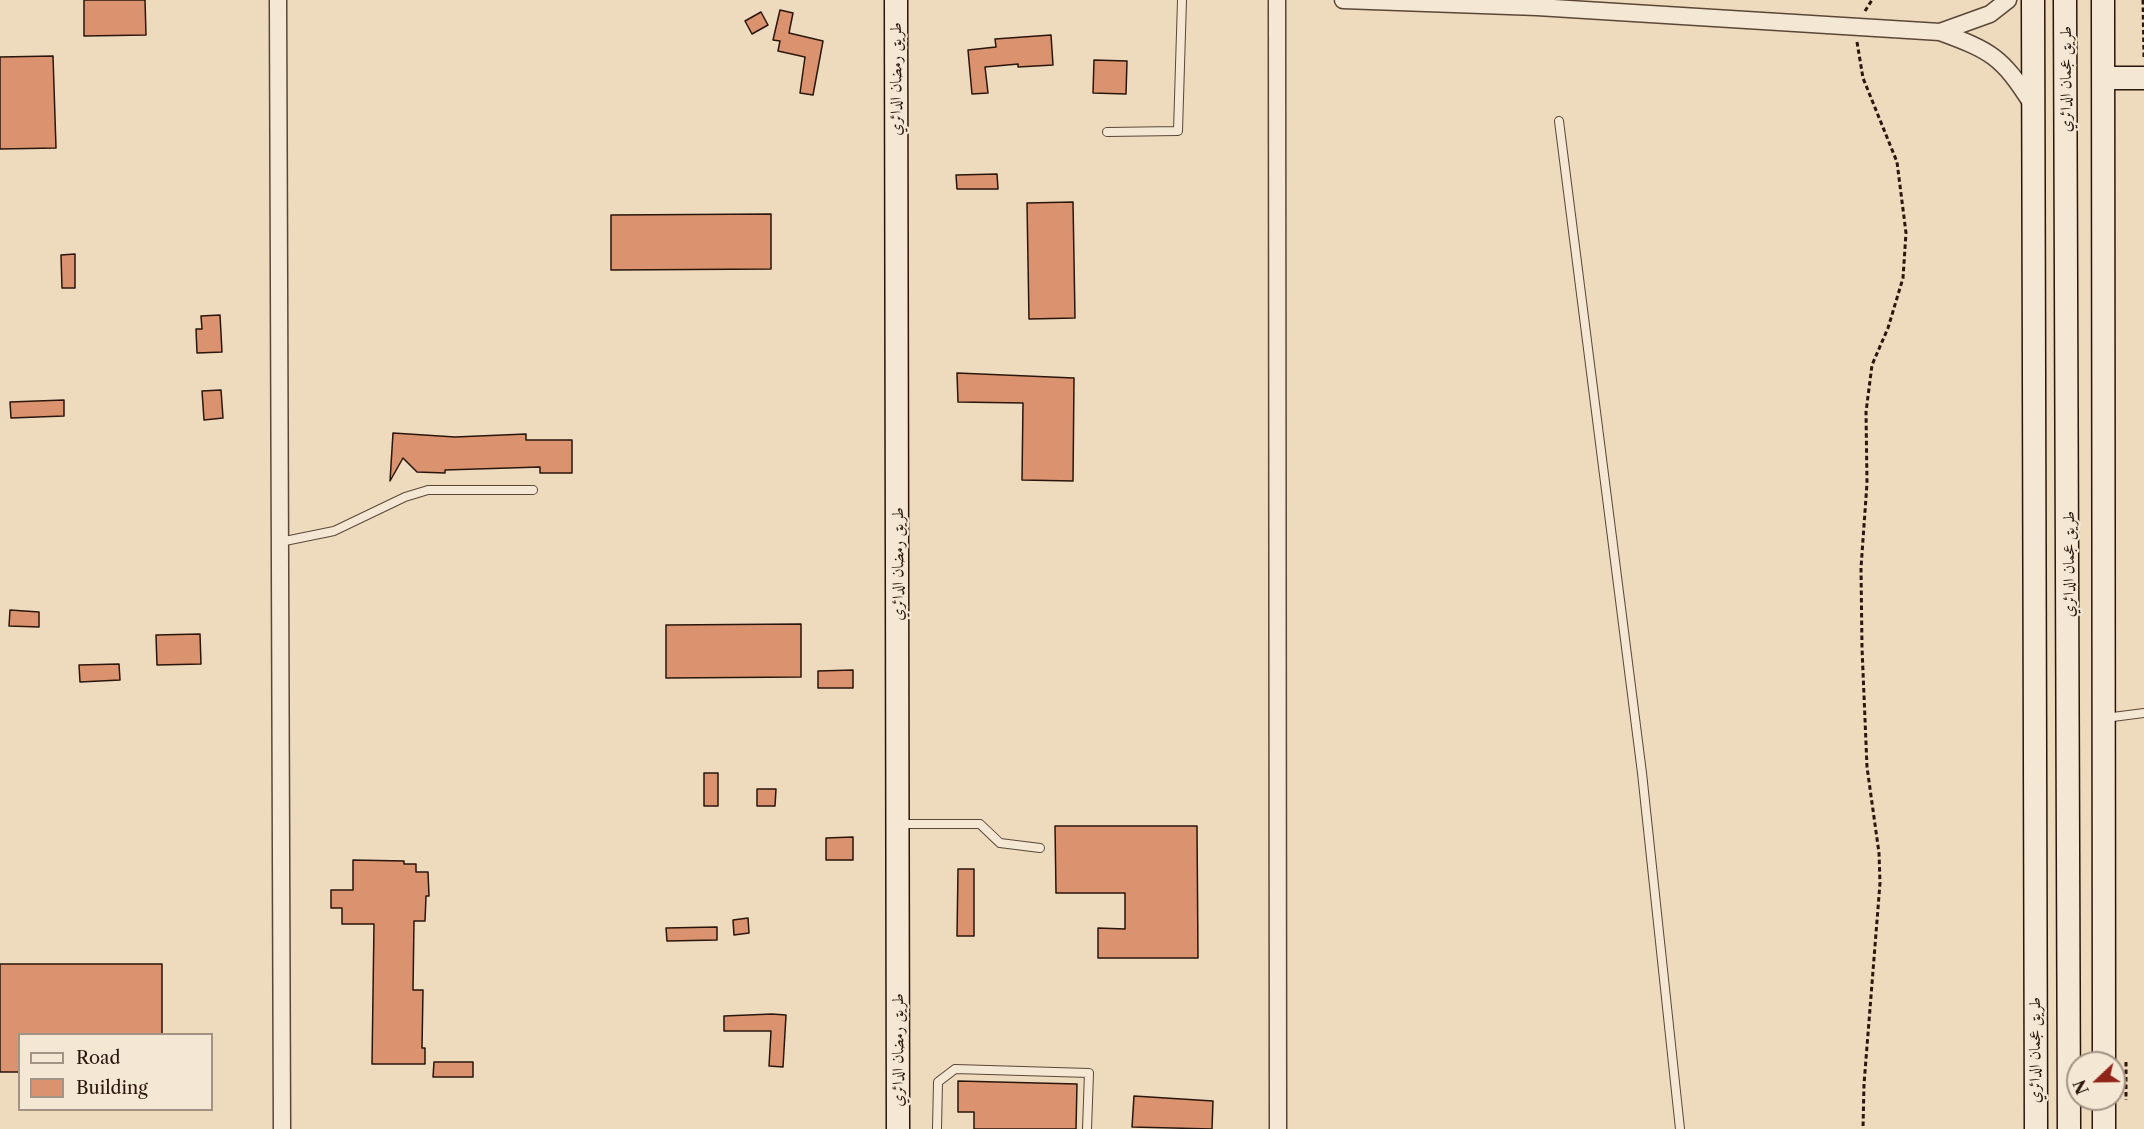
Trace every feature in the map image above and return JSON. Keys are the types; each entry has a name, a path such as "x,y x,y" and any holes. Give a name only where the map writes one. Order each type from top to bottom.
{"main road":[{"name":"طريق رمضان الدائري","path":"896,0 898,1129"},
{"name":"طريق عجمان الدائري","path":"2033,0 2036,1129"},
{"name":"طريق عجمان الدائري","path":"2066,0 2069,1129"},
{"path":"2103,0 2104,1051"},
{"path":"2103,78 2144,78"},
{"path":"2104,1111 2104,1129"}],"street":[{"path":"278,0 282,1129"},
{"path":"1277,0 1278,1129"},
{"path":"1342,0 1537,7 1940,32 1977,45 1997,57 2013,73 2032,104"},
{"path":"1940,32 1990,14 2008,0"}],"lane":[{"path":"1107,132 1179,131 1182,0"},
{"path":"1559,121 1642,773 1680,1129"},
{"path":"280,542 333,531 405,497 428,490 532,490"},
{"path":"2105,718 2144,713"},
{"path":"899,825 980,824 1000,843 1040,848"},
{"path":"937,1129 938,1082 955,1069 1089,1073 1087,1129"}],"path":[{"path":"2143,0 2144,57"},
{"path":"1856,27 1863,78 1897,162 1906,233 1903,278 1888,328 1872,365 1867,400 1867,483 1861,568 1862,648 1867,767 1880,853 1880,883 1864,1084 1863,1129"}],"building":[{"path":"84,0 145,0 146,35 84,36"},
{"path":"780,10 793,13 789,33 823,41 813,95 800,93 805,57 778,51 780,41 773,40"},
{"path":"761,12 768,25 752,34 745,21"},
{"path":"1051,35 1053,65 1018,67 1018,64 985,67 988,93 972,94 968,50 996,47 995,39"},
{"path":"53,56 56,148 0,149 0,57"},
{"path":"1094,60 1127,61 1126,94 1093,93"},
{"path":"997,174 998,189 957,189 956,175"},
{"path":"1073,202 1075,318 1029,319 1027,203"},
{"path":"771,214 771,269 611,270 611,215"},
{"path":"75,254 75,288 62,288 61,255"},
{"path":"220,315 222,352 197,353 196,329 202,329 201,316"},
{"path":"957,373 1074,378 1073,481 1022,480 1023,403 958,402"},
{"path":"221,390 223,418 204,420 202,391"},
{"path":"64,400 64,416 11,418 10,402"},
{"path":"393,433 455,437 526,434 526,440 572,440 572,473 540,473 540,467 445,470 445,473 417,472 403,458 390,481"},
{"path":"10,610 39,612 39,627 9,626"},
{"path":"801,624 801,677 666,678 666,625"},
{"path":"200,634 201,664 157,665 156,635"},
{"path":"119,664 120,680 80,682 79,665"},
{"path":"853,670 853,688 818,688 818,671"},
{"path":"704,773 718,773 718,806 704,806"},
{"path":"757,789 776,789 775,806 757,806"},
{"path":"1055,826 1197,826 1198,958 1098,958 1098,928 1125,929 1125,893 1056,893"},
{"path":"853,837 853,860 826,860 826,838"},
{"path":"353,860 404,861 404,864 416,864 416,872 428,872 429,896 426,896 425,921 414,921 413,990 423,990 422,1048 425,1048 425,1064 372,1064 374,924 342,924 342,908 331,908 331,890 353,890"},
{"path":"958,869 974,869 974,936 957,936"},
{"path":"748,918 749,933 734,935 733,920"},
{"path":"717,927 717,940 667,941 666,928"},
{"path":"0,964 162,964 162,1033 18,1033 18,1072 0,1072"},
{"path":"786,1015 783,1067 769,1066 771,1031 724,1031 724,1016"},
{"path":"434,1062 473,1062 473,1077 433,1077"},
{"path":"958,1081 1077,1084 1076,1129 974,1129 974,1112 958,1112"},
{"path":"1134,1096 1213,1101 1212,1129 1132,1127"}]}
